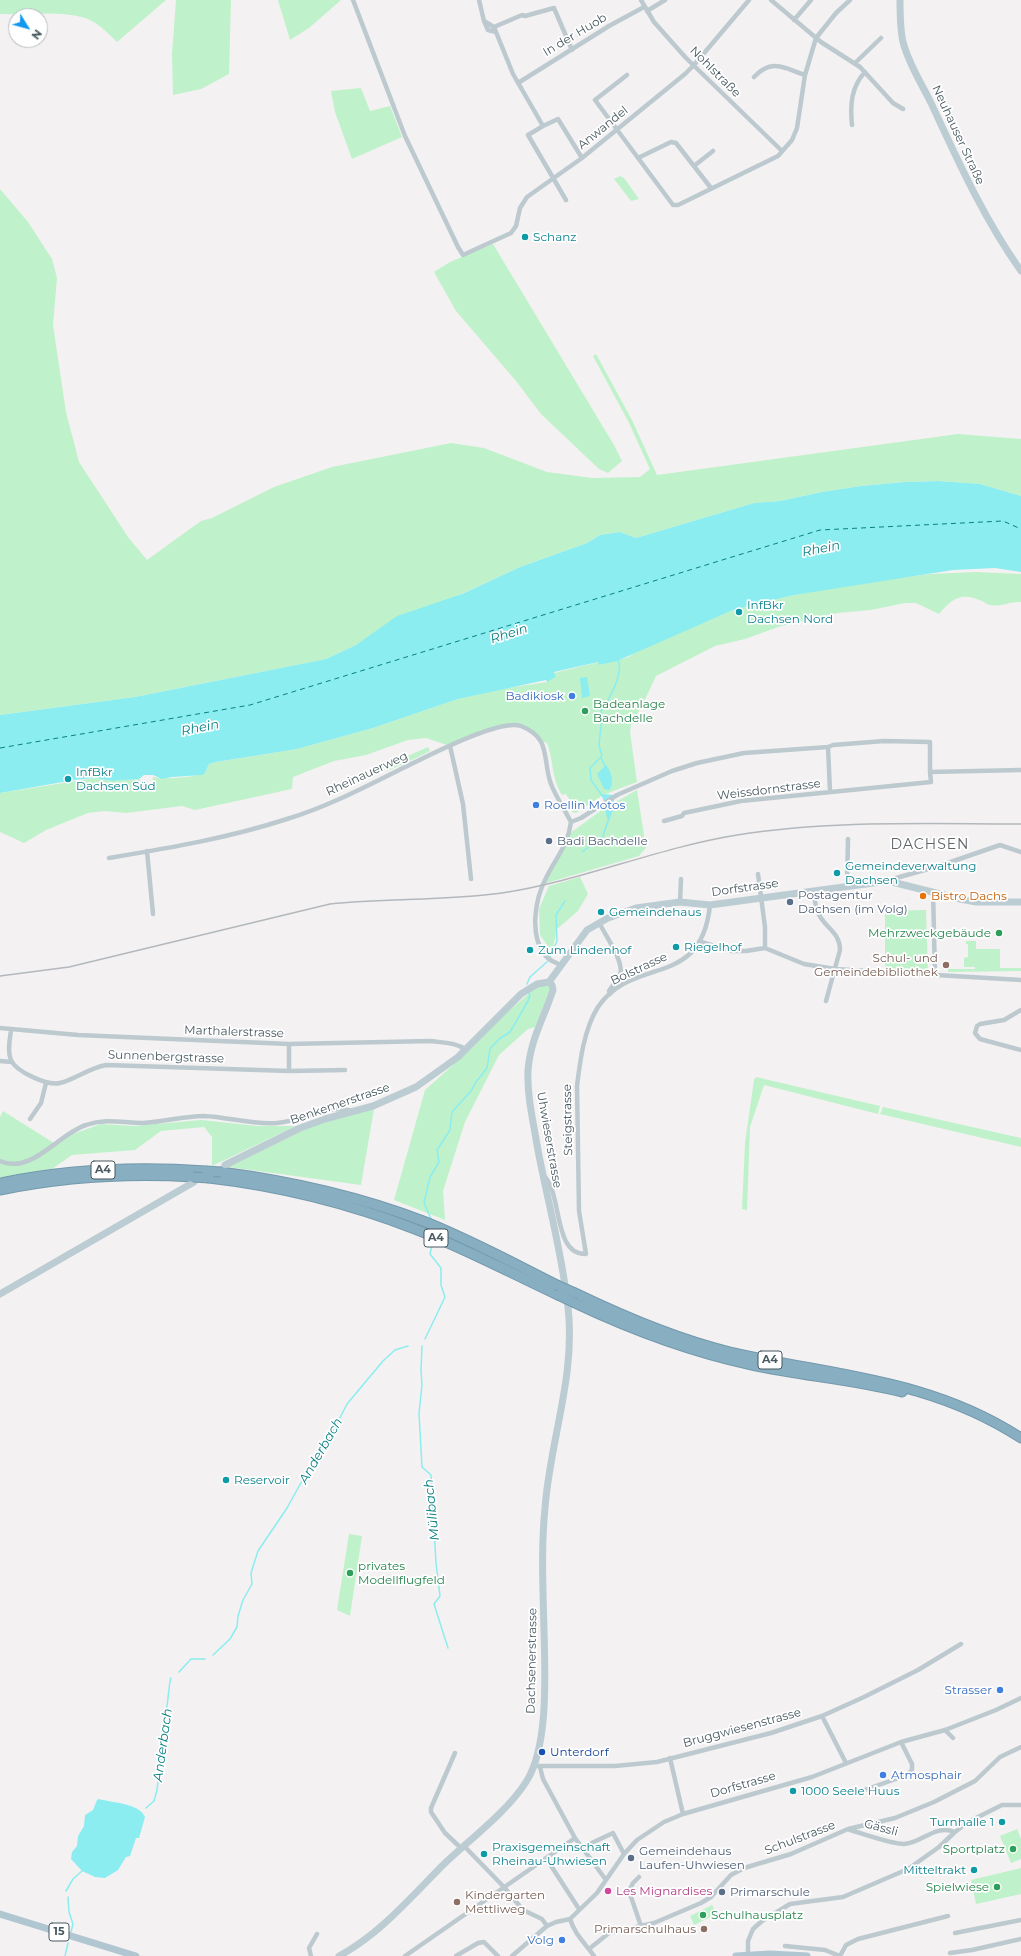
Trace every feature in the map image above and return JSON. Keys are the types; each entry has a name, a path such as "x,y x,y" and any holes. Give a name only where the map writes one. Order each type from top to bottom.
{"highway":[{"name":"A4","path":"0,1183 96,1170 150,1168 207,1175 302,1194 395,1222 475,1256 558,1295 572,1305 649,1335 715,1356 768,1368 885,1388 924,1398 972,1417 1021,1446"},
{"name":"A4","path":"0,1190 50,1182 96,1177 144,1176 193,1179 223,1169 309,1186 348,1196 399,1212 474,1244 557,1285 642,1324 705,1346 755,1357 874,1379 938,1397 987,1418 1021,1438"}],"main road":[{"name":"15","path":"0,1914 136,1956"},
{"path":"736,1956 770,1954 807,1956"}],"street":[{"name":"Anwandel","path":"354,0 405,136 458,247 463,254 511,233 516,226 518,212 522,203 527,197 582,158 694,65 749,0"},
{"path":"479,0 484,21 488,30 495,29 522,15 525,16 554,8 572,50"},
{"name":"Nohlstraße","path":"640,0 654,22 694,65 782,151"},
{"name":"In der Huob","path":"518,83 609,26 665,0"},
{"path":"771,0 816,38 855,63 893,103 903,109"},
{"path":"794,20 811,0"},
{"path":"626,75 595,100 673,205 678,204 778,156 792,140 797,128 805,75 816,38 836,13 850,0"},
{"name":"Neuhauser Straße","path":"900,0 903,41 910,63 928,97 981,208 996,236 1021,271"},
{"path":"495,29 508,63 543,126"},
{"path":"855,63 881,38"},
{"path":"754,77 762,69 769,65 777,65 805,75"},
{"path":"852,125 852,97 859,78 865,72"},
{"path":"566,200 528,136 543,126 558,119 582,158"},
{"path":"638,158 671,142 681,148 711,188"},
{"path":"694,166 713,151"},
{"name":"Rheinauerweg","path":"109,858 219,838 288,819 348,795 450,746 500,726 520,726 530,730 537,736 545,749 552,786 571,822"},
{"path":"557,963 545,956 536,928 536,910 545,880 567,841 571,822 581,818 601,804 672,771 727,756 766,751 828,747 833,745 884,741 930,742 930,772 1021,770"},
{"path":"450,746 463,804 471,879"},
{"path":"828,747 830,791"},
{"name":"Weissdornstrasse","path":"664,821 682,816 684,813 741,801 824,794 830,791 931,782 930,772"},
{"path":"847,886 848,839"},
{"path":"888,881 940,866 996,846 1006,846 1021,852"},
{"path":"147,851 153,914"},
{"path":"758,874 765,927 765,948"},
{"path":"680,902 681,879"},
{"name":"Dorfstrasse","path":"549,982 557,963 583,934 599,922 636,908 680,902 710,905 760,897 888,881 976,902 1021,902"},
{"path":"813,890 819,916 839,940 840,950 826,1001"},
{"path":"933,891 935,975"},
{"name":"Bolstrasse","path":"610,994 621,985 686,958 701,942 708,924 710,905"},
{"path":"599,922 621,968 620,974 609,991 610,994"},
{"path":"701,942 746,952 765,948 804,964 835,969 1021,980"},
{"name":"Benkemerstrasse","path":"223,1169 300,1128 386,1101 416,1087 443,1069 466,1050 522,994 537,984 549,982"},
{"name":"Uhwieserstrasse","path":"549,982 552,985 553,990 538,1026 528,1069 530,1102 543,1175 572,1305"},
{"name":"Steigstrasse","path":"543,1175 550,1182 563,1233 568,1246 576,1253 586,1254 579,1211 577,1086 590,1023 599,1006 610,994"},
{"path":"1021,1010 1004,1020 980,1024 977,1026 975,1033 980,1039 1021,1050"},
{"name":"Marthalerstrasse","path":"0,1028 86,1036 289,1044 431,1042 451,1043 466,1050"},
{"path":"11,1030 9,1049 12,1062 16,1067 46,1083 41,1103 30,1119"},
{"path":"289,1044 289,1071"},
{"path":"0,1061 12,1062"},
{"name":"Sunnenbergstrasse","path":"46,1083 61,1083 96,1067 106,1065 289,1071 345,1070"},
{"path":"0,1161 15,1164 26,1162 77,1128 101,1121 153,1122 202,1116 258,1124 278,1123 330,1109 339,1108 355,1111"},
{"path":"0,1294 193,1179"},
{"name":"Dachsenerstrasse","path":"344,1955 397,1912 516,1794 538,1766 538,1752 545,1689 543,1532 545,1503 566,1387 572,1305"},
{"name":"Bruggwiesenstrasse","path":"538,1766 647,1764 771,1734 822,1716 864,1698 918,1670 961,1644"},
{"name":"Dorfstrasse","path":"570,1919 592,1898 630,1846 664,1822 683,1814 812,1777 901,1742 945,1730 996,1710 1021,1698"},
{"path":"822,1716 846,1763"},
{"path":"945,1730 953,1738"},
{"path":"853,1794 907,1775 912,1770 912,1764 901,1742"},
{"name":"Schulstrasse","path":"589,1949 609,1933 641,1926 701,1903 711,1897 731,1875 744,1868 791,1854 848,1829 895,1818 934,1802 975,1781 1000,1757 1021,1747"},
{"path":"455,1753 431,1808 431,1812 445,1833 503,1886 523,1910 542,1920 547,1926"},
{"path":"670,1758 683,1814"},
{"path":"538,1766 543,1779 575,1838 606,1880"},
{"path":"748,1955 748,1941 753,1929 790,1904 843,1897 908,1869 939,1847 968,1822 1000,1806 1021,1805"},
{"name":"Gässli","path":"848,1829 904,1844 941,1830 948,1829 955,1832"},
{"path":"581,1848 613,1833 624,1854"},
{"path":"406,1956 503,1886 575,1838"},
{"path":"546,1858 579,1909"},
{"path":"639,1877 633,1883 629,1891 641,1926"},
{"path":"785,1946 825,1950 840,1956 846,1945 858,1938 948,1916"},
{"path":"512,1956 547,1926 556,1922 570,1919 572,1929 581,1942 594,1956"},
{"path":"955,1934 1021,1920"},
{"path":"311,1956 309,1953 310,1948 317,1934"},
{"path":"950,1953 972,1950 1021,1939"},
{"path":"456,1956 478,1943 484,1942 498,1956"}],"green space":[{"path":"0,0 166,0 117,42 97,24 90,20 70,15 48,14 48,8 8,8 8,14 0,14"},
{"path":"176,0 231,0 229,74 201,89 173,95 172,54"},
{"path":"278,0 341,0 309,28 290,40"},
{"path":"361,88 370,111 390,106 402,137 352,159 335,112 331,91"},
{"path":"620,176 624,178 639,199 631,201 614,179"},
{"path":"0,189 28,222 52,259 57,278 53,325 66,412 79,462 128,537 147,560 201,521 212,518 274,487 332,467 451,443 484,448 547,472 592,478 640,477 650,469 628,421 593,356 596,354 632,420 657,475 958,434 1021,439 1021,496 980,484 939,481 861,486 822,492 780,501 754,503 636,538 620,532 600,535 587,543 520,567 370,636 356,645 326,659 135,697 0,715"},
{"path":"493,244 614,445 622,461 608,473 599,469 541,414 516,381 456,311 434,272 450,262"},
{"path":"976,572 1021,574 1021,602 1013,602 1002,605 989,605 980,600 961,597 952,601 939,614 916,603 905,603 871,610 838,613 781,626 745,639 715,646 656,676 631,725 630,732 637,782 603,795 576,813 572,812 572,804 566,794 562,795 558,788 547,743 541,741 520,726 500,726 450,746 426,738 408,740 366,755 334,761 293,777 292,789 195,810 182,806 126,813 104,811 88,813 46,830 24,843 0,832 0,793 95,778 112,781 139,779 143,784 152,783 153,777 187,777 205,773 209,764 216,762 297,749 373,728 458,699 495,690 547,682 556,677 554,673 599,662 599,665 629,657 635,652 733,610 839,586 930,574"},
{"path":"428,747 430,751 404,764 401,760 403,764 387,771 385,766"},
{"path":"637,790 646,848 639,856 543,884 569,834 603,809"},
{"path":"580,877 588,894 578,911 557,929 552,952 540,935 539,909 549,886"},
{"path":"926,910 928,973 885,971 885,911"},
{"path":"966,941 976,941 976,949 1000,949 1000,968 1021,968 1021,971 948,972 948,969 975,969 975,967 964,967 964,958 968,957 968,944 966,944"},
{"path":"540,984 548,985 550,990 535,1027 528,1029 499,1055 465,1122 443,1191 445,1220 394,1200 425,1090 472,1048 504,1015"},
{"path":"756,1077 880,1106 878,1114 764,1085 750,1127 747,1210 742,1209 745,1143 754,1080"},
{"path":"883,1107 1021,1138 1021,1147 880,1114"},
{"path":"374,1109 361,1185 228,1167 312,1126"},
{"path":"3,1111 57,1145 73,1134 101,1124 134,1126 201,1120 258,1126 296,1126 212,1166 212,1137 204,1127 161,1131 135,1150 72,1155 52,1169 0,1178 0,1117"},
{"name":"privates Modellflugfeld","path":"349,1534 362,1536 350,1616 337,1610"},
{"name":"Sportplatz","path":"1017,1829 1021,1839 1021,1859 1011,1863 1000,1836"},
{"name":"Spielwiese","path":"1021,1868 1021,1894 976,1904 971,1880"},
{"name":"Schulhausplatz","path":"712,1905 717,1914 694,1925 690,1916"}],"water":[{"name":"Rhein","path":"939,481 980,484 1021,496 1021,572 995,568 953,570 794,595 733,610 617,661 599,665 598,662 554,672 556,677 547,682 546,680 458,699 373,728 297,749 216,762 209,764 205,773 202,775 162,779 153,775 144,775 139,779 112,781 95,778 74,780 0,793 0,715 135,697 326,659 356,645 397,616 462,594 520,567 587,543 600,535 620,532 636,538 754,503 780,501 822,492 861,486"},
{"path":"587,677 590,696 582,698 580,678"},
{"path":"606,765 612,778 612,784 609,790 604,789 597,774"},
{"path":"602,794 614,795 614,808 609,820 607,818"},
{"path":"99,1799 132,1806 142,1812 145,1817 139,1838 136,1838 130,1856 126,1857 118,1870 105,1878 95,1877 82,1871 71,1859 72,1852 77,1846 78,1836 84,1826 85,1815 93,1810 97,1800"}],"waterway":[{"name":"Mülibach","path":"603,797 591,780 590,768 602,756 599,745 602,716 601,711 615,686 619,672 618,660"},
{"path":"601,758 605,766"},
{"name":"Mülibach","path":"582,852 603,836 609,818"},
{"name":"Mülibach","path":"550,957 557,941 556,915 565,901"},
{"name":"Mülibach","path":"527,984 530,977 548,961"},
{"name":"Mülibach","path":"432,1221 424,1203 430,1177 439,1162 437,1150 450,1130 452,1112 471,1091 487,1068 490,1049 499,1039 510,1032 528,1001 530,995 528,992"},
{"name":"Mülibach","path":"425,1339 445,1297 441,1285 441,1268 430,1254 433,1240"},
{"name":"Anderbach","path":"213,1655 230,1639 237,1627 238,1616 243,1600 252,1584 251,1573 258,1551 287,1508 313,1461 329,1439 347,1404 383,1361 395,1350 408,1346"},
{"name":"Mülibach","path":"422,1346 422,1385 419,1413 422,1467 431,1475 436,1563 440,1596 434,1604 448,1648"},
{"name":"Anderbach","path":"179,1672 191,1659 205,1659"},
{"name":"Anderbach","path":"146,1808 154,1801 157,1790 171,1678"},
{"path":"66,1891 73,1879 82,1871"},
{"name":"Mülibach","path":"68,1897 69,1912 73,1924 71,1932"},
{"name":"Mülibach","path":"65,1956 68,1943"}],"ferry route":[{"path":"0,748 250,705 820,530 1003,521 1021,529"}],"railway":[{"path":"0,976 69,967 330,904 481,896 531,888 678,848 737,835 772,830 843,825 1021,824"}],"place":[{"name":"Schanz","path":"525,237"},
{"name":"InfBkr Dachsen Nord","path":"739,612"},
{"name":"Badikiosk","path":"572,696"},
{"name":"Badeanlage Bachdelle","path":"585,711"},
{"name":"InfBkr Dachsen Süd","path":"68,779"},
{"name":"Roellin Motos","path":"536,805"},
{"name":"Badi Bachdelle","path":"549,841"},
{"name":"Gemeindeverwaltung Dachsen","path":"837,873"},
{"name":"Bistro Dachs","path":"923,896"},
{"name":"Postagentur Dachsen (im Volg)","path":"790,902"},
{"name":"Gemeindehaus","path":"601,912"},
{"name":"Mehrzweckgebäude","path":"999,933"},
{"name":"Riegelhof","path":"676,947"},
{"name":"Zum Lindenhof","path":"530,950"},
{"name":"Schul- und Gemeindebibliothek","path":"946,965"},
{"name":"Reservoir","path":"226,1480"},
{"name":"privates Modellflugfeld","path":"350,1573"},
{"name":"Strasser","path":"1000,1690"},
{"name":"Unterdorf","path":"542,1752"},
{"name":"Atmosphair","path":"883,1775"},
{"name":"1000 Seele Huus","path":"793,1791"},
{"name":"Turnhalle 1","path":"1002,1822"},
{"name":"Sportplatz","path":"1013,1849"},
{"name":"Praxisgemeinschaft Rheinau-Uhwiesen","path":"484,1854"},
{"name":"Gemeindehaus Laufen-Uhwiesen","path":"631,1858"},
{"name":"Mitteltrakt","path":"974,1870"},
{"name":"Spielwiese","path":"997,1887"},
{"name":"Les Mignardises","path":"608,1891"},
{"name":"Primarschule","path":"722,1892"},
{"name":"Kindergarten Mettliweg","path":"457,1902"},
{"name":"Schulhausplatz","path":"703,1915"},
{"name":"Primarschulhaus","path":"704,1929"},
{"name":"Volg","path":"562,1940"}],"district":[{"name":"DACHSEN","path":"930,845"}]}
